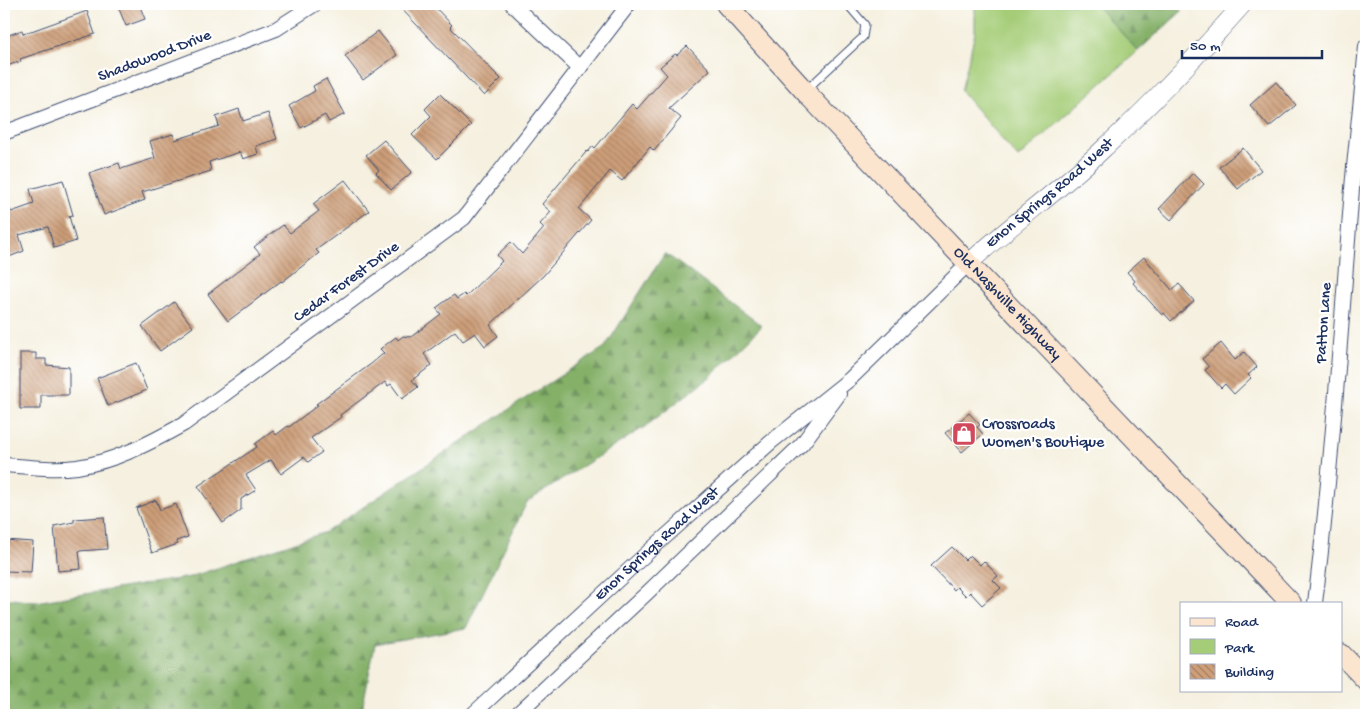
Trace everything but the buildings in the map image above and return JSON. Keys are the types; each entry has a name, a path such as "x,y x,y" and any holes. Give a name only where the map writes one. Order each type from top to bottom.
{"main road":[{"name":"Old Nashville Highway","path":"726,4 968,264 1290,602"},
{"path":"1342,655 1366,680"}],"street":[{"name":"Shadowood Drive","path":"4,134 276,29 315,4"},
{"path":"512,4 580,68"},
{"name":"Cedar Forest Drive","path":"4,465 76,467 102,461 144,446 184,424 464,218 629,4"},
{"name":"Enon Springs Road West","path":"472,715 646,554 771,442 850,379 992,242 1101,152 1207,44 1243,4"},
{"name":"Patton Lane","path":"1315,602 1339,374 1352,187 1366,46"},
{"name":"Enon Springs Road West","path":"516,715 647,593 802,444 850,379"}],"lane":[{"path":"805,91 863,37 865,25 847,4"}],"green space":[{"path":"975,4 1095,4 1138,51 1018,158 961,91 975,33"},
{"path":"1095,4 1172,4 1182,11 1138,51"},
{"path":"665,253 762,326 710,377 646,426 527,502 466,628 375,644 361,715 4,715 4,598 35,602 190,577 326,532 605,347"}],"place":[{"name":"Crossroads Women's Boutique","path":"964,434"}]}
